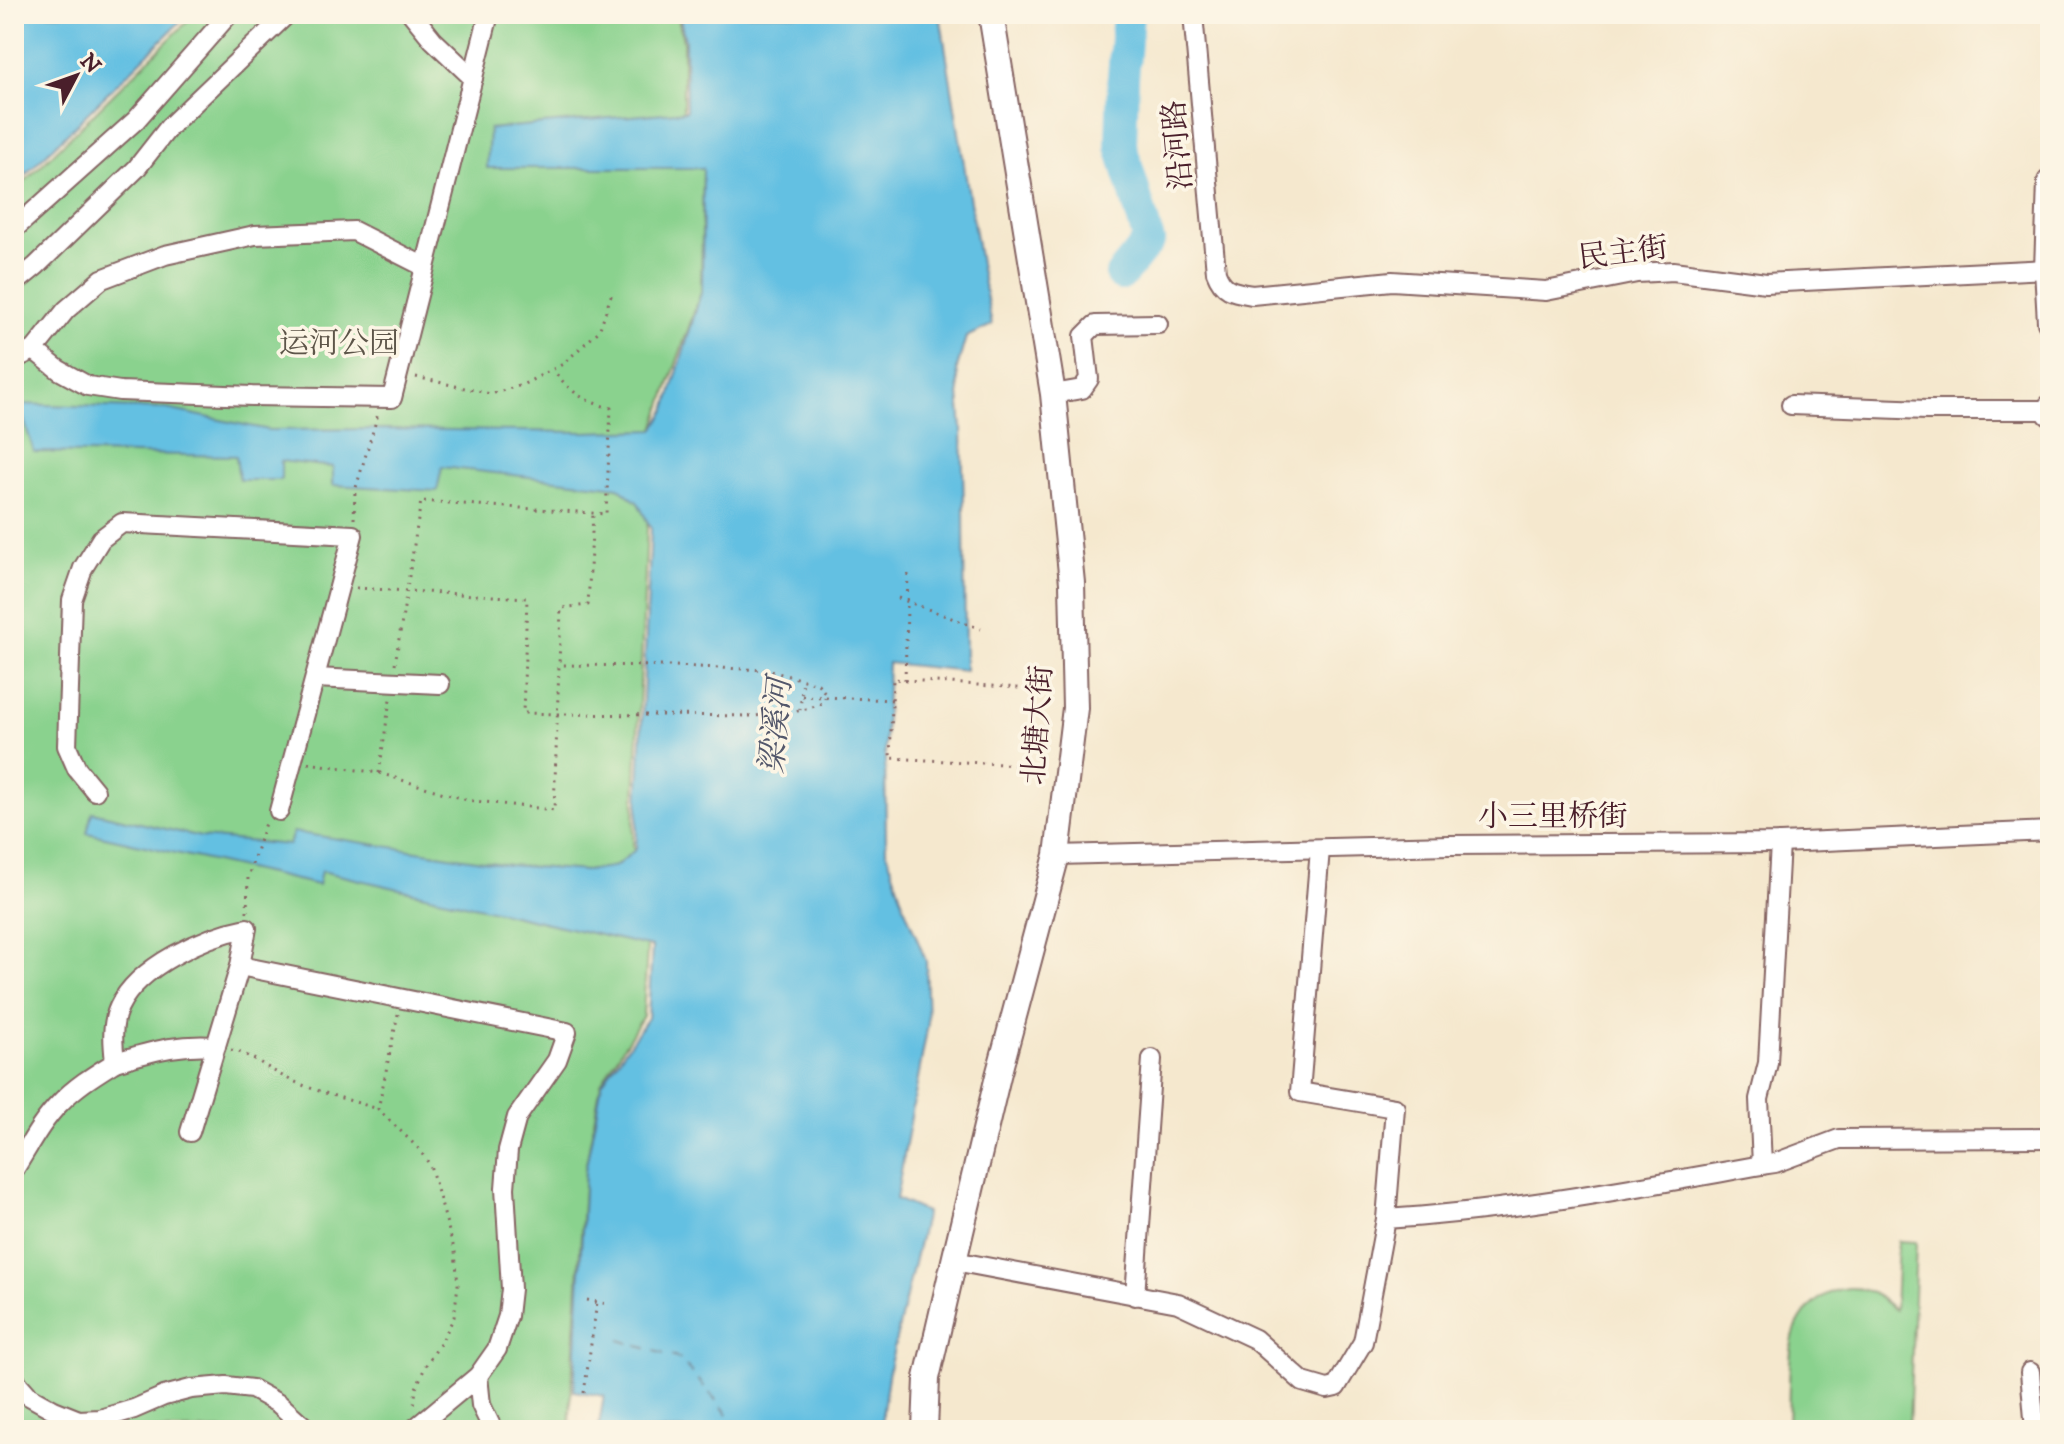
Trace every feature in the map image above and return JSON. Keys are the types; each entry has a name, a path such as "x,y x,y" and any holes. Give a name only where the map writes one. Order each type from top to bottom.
{"main road":[{"name":"北塘大街","path":"925,1430 927,1378 998,1076 1057,855 1075,708 1072,583 1053,394 991,14"},
{"path":"2050,182 2047,269 2050,322"}],"street":[{"path":"14,229 136,120 229,14"},
{"path":"16,278 136,169 169,127 287,14"},
{"path":"412,14 433,40 473,78"},
{"path":"34,350 59,370 88,386 120,391 392,398 489,14"},
{"name":"沿河路","path":"1193,14 1216,272"},
{"path":"14,359 34,350 66,310 102,279 165,255 255,235 354,231 425,267"},
{"name":"民主街","path":"1216,272 1220,282 1232,292 1252,295 1392,281 1546,291 1637,273 1673,271 1766,283 2047,269"},
{"path":"1053,394 1082,389 1089,379 1084,336 1095,325 1158,324"},
{"path":"1791,405 2050,410"},
{"path":"95,791 77,769 67,746 72,600 83,568 101,539 122,523 353,535 279,811"},
{"path":"315,678 440,684"},
{"name":"小三里桥街","path":"1057,855 1449,845 1780,843 2050,831"},
{"path":"1762,1165 1759,1099 1768,1063 1780,843"},
{"path":"954,1261 1178,1303 1255,1339 1303,1382 1327,1389 1336,1387 1363,1342 1386,1219 1395,1108 1300,1092 1320,849"},
{"path":"115,1062 112,1036 117,1010 130,987 149,971 191,947 226,932 247,928 240,966 190,1132"},
{"path":"240,966 567,1032 557,1060 517,1117 508,1150 505,1188 511,1289 508,1316 497,1349 478,1376 416,1428"},
{"path":"14,1170 60,1102 115,1062 160,1049 216,1046"},
{"path":"1135,1296 1152,1059"},
{"path":"1386,1219 1557,1201 1775,1163 1839,1139 2050,1138"},
{"path":"2030,1372 2035,1430"},
{"path":"478,1376 481,1405 493,1430"},
{"path":"14,1379 29,1396 79,1420 100,1419 191,1389 226,1386 252,1389 279,1404 308,1430"}],"path":[{"path":"399,373 491,394 522,385 563,364 599,331 612,293"},
{"path":"379,773 421,501 606,514 611,408 589,403 566,386 553,370"},
{"path":"353,535 355,491 377,416"},
{"path":"293,760 379,773 467,800 554,810 561,608 588,605 593,514"},
{"path":"905,680 908,572"},
{"path":"339,587 527,598 523,713 754,716 816,706 824,702 826,694 818,684 767,670 559,665"},
{"path":"898,598 981,629"},
{"path":"800,710 803,679"},
{"path":"1039,766 890,758 893,679 1048,690"},
{"path":"802,696 893,700"},
{"path":"247,928 248,877 264,824"},
{"path":"378,1109 401,999"},
{"path":"216,1046 246,1053 294,1082 378,1109 418,1148 430,1165 455,1252 458,1285 454,1317 416,1388 416,1428"},
{"path":"587,1300 608,1304"},
{"path":"584,1393 597,1302"},
{"path":"534,1430 555,1430"}],"green space":[{"name":"运河公园","path":"195,14 677,14 683,41 683,109 703,168 701,292 654,429 633,843 647,950 643,1016 601,1083 585,1170 569,1430 14,1430 14,735 21,641 14,519 14,192"},
{"path":"1898,1241 1916,1242 1909,1430 1788,1430 1792,1342 1801,1319 1818,1300 1840,1289 1852,1288 1873,1293 1895,1310"}],"water":[{"path":"14,14 188,14 14,186"},
{"name":"梁溪河","path":"679,14 940,14 992,325 966,337 957,368 962,430 965,671 888,663 886,850 926,961 928,1024 896,1199 926,1212 889,1369 880,1430 598,1430 604,1396 574,1391 585,1171 602,1083 648,1018 652,947 321,871 318,885 87,833 92,812 201,837 289,845 293,832 509,865 586,871 616,866 636,849 651,529 638,503 618,487 442,467 437,491 333,485 333,467 281,461 281,480 239,480 236,456 34,452 19,404 167,409 269,430 654,430 666,410 702,289 703,168 487,168 489,129 686,111 685,41"}],"waterway":[{"path":"1121,275 1149,241 1121,146 1128,14"}],"ferry route":[{"path":"620,1340 680,1359 742,1430"}]}
